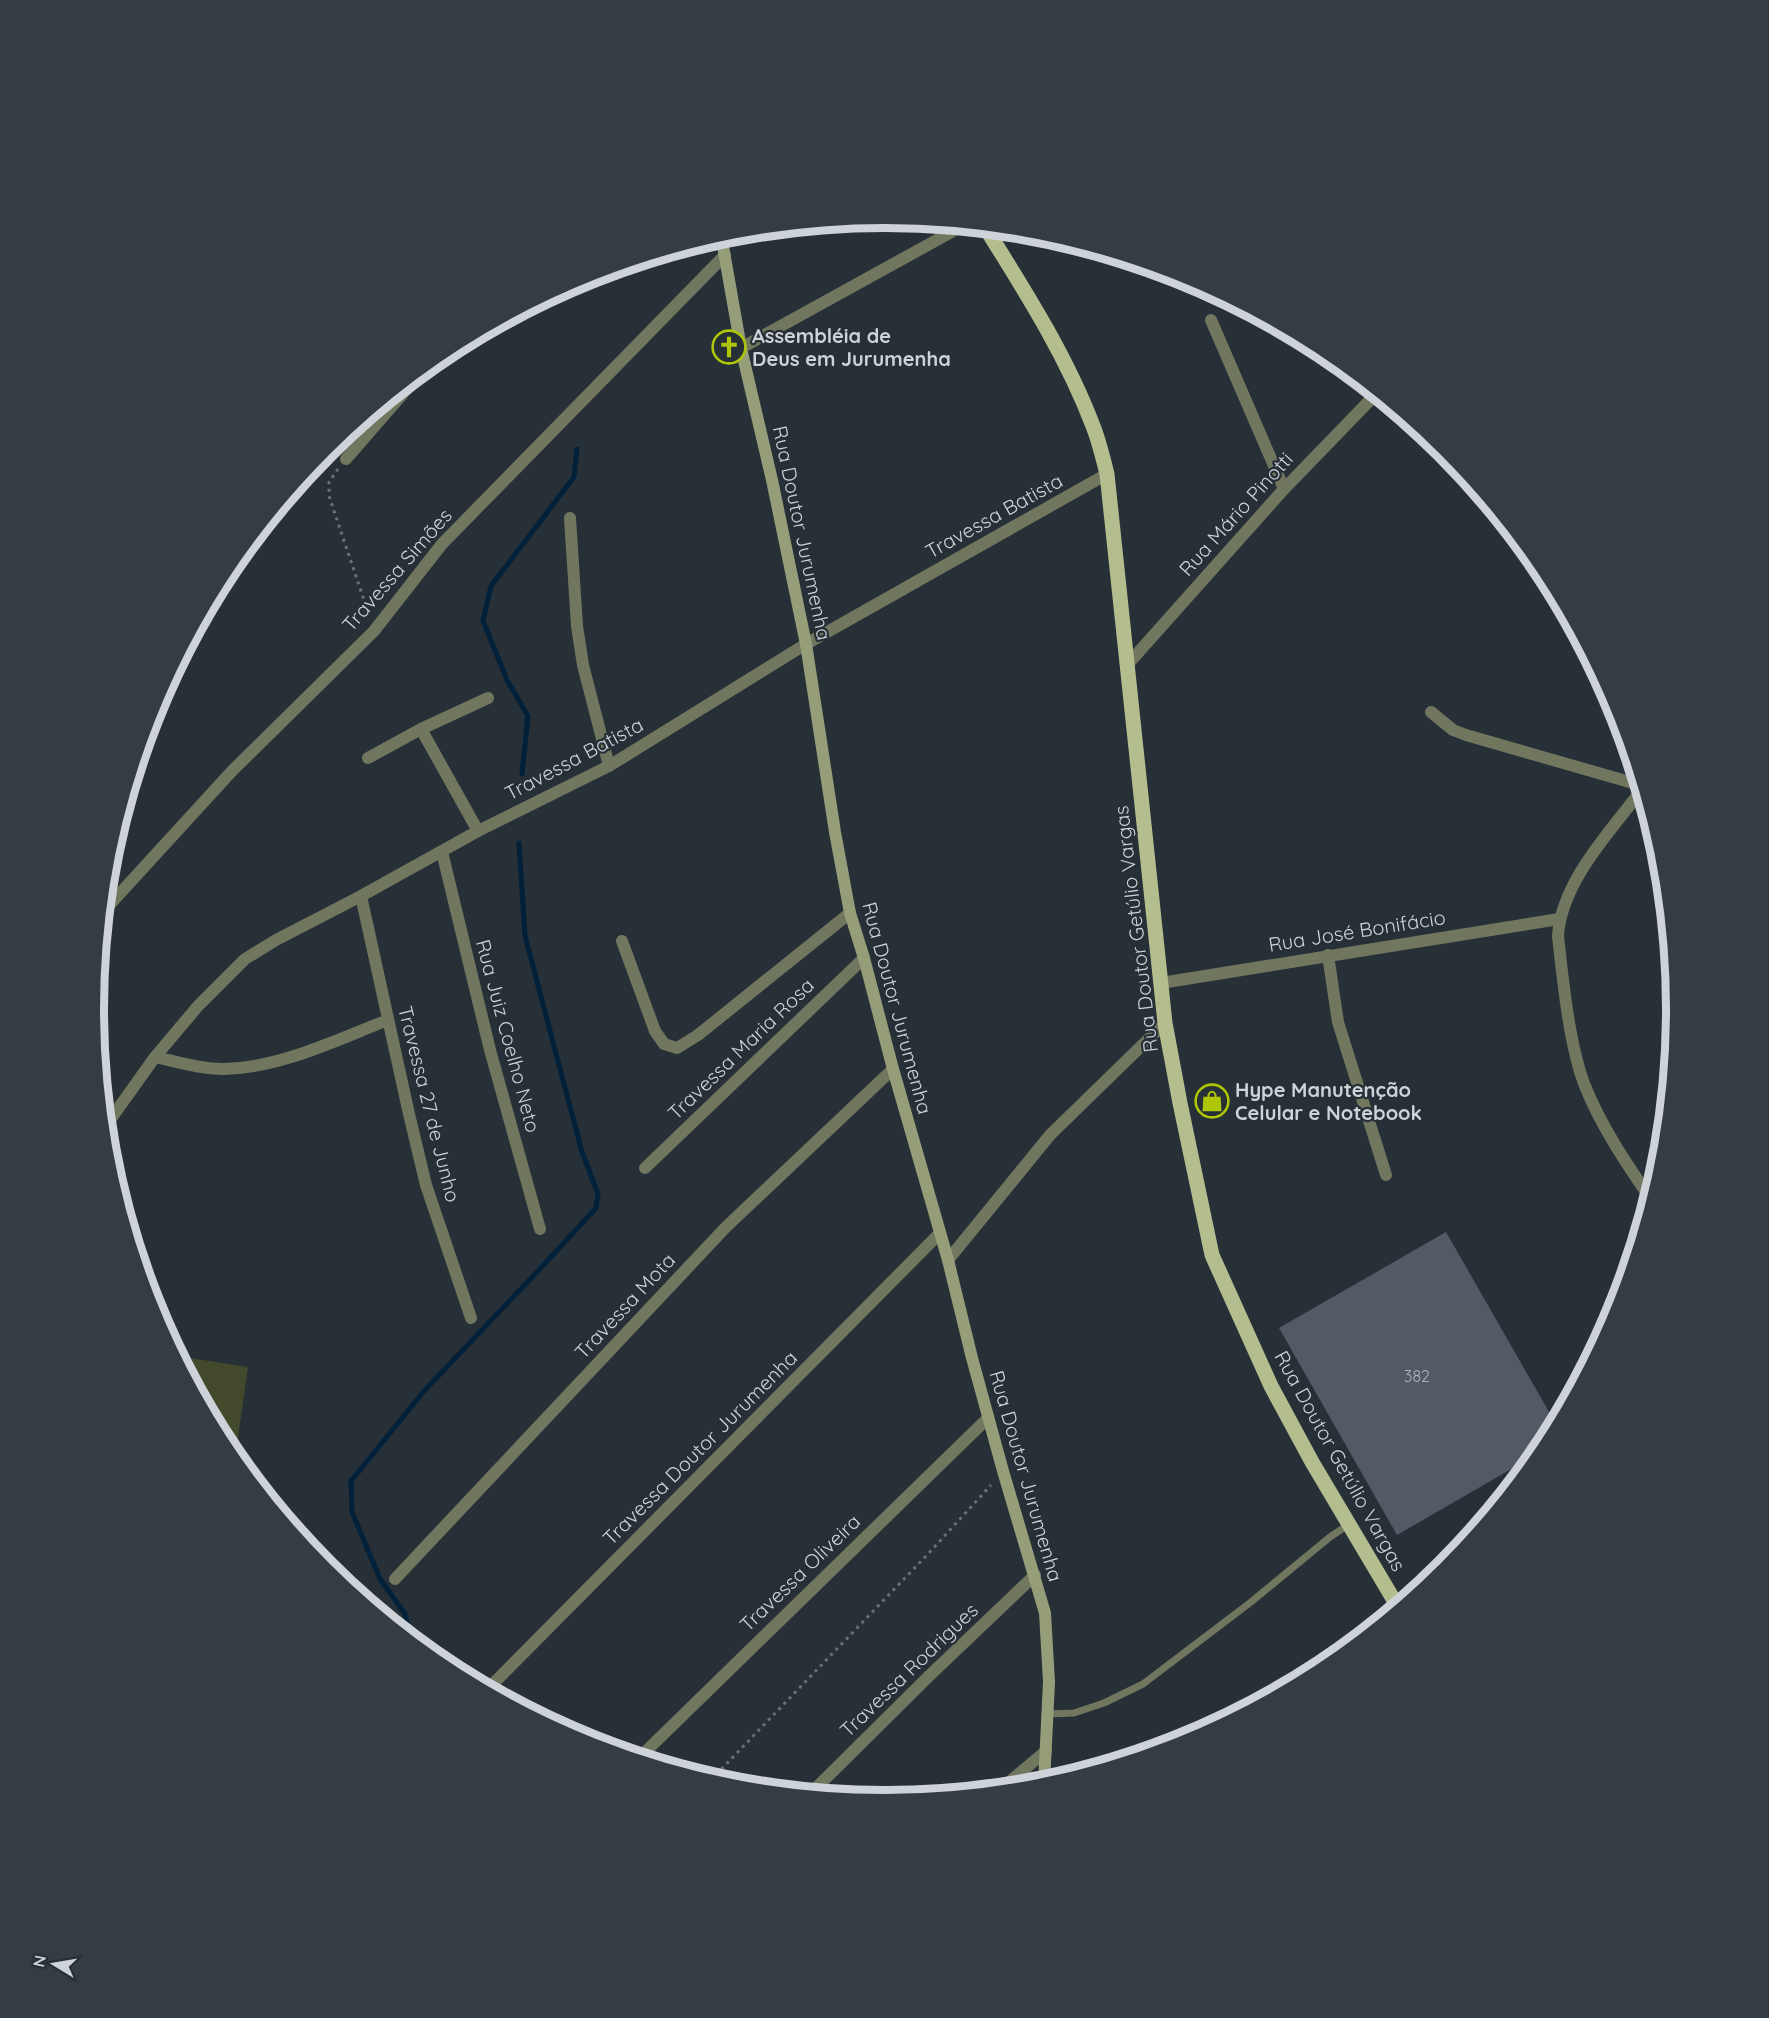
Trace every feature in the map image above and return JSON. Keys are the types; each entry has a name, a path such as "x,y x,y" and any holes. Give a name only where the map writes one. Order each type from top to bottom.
{"main road":[{"name":"Rua Doutor Getúlio Vargas","path":"990,236 1030,299 1068,370 1093,426 1107,474 1166,1023 1179,1103 1212,1255 1271,1386 1348,1525 1397,1597"},
{"name":"Rua Doutor Jurumenha","path":"723,245 741,348 772,480 806,644 850,913 948,1260 988,1418 1045,1612 1049,1682 1045,1773"}],"street":[{"path":"741,348 952,232"},
{"name":"Travessa Simões","path":"111,904 232,771 374,631 442,544 725,255"},
{"path":"1211,320 1284,489"},
{"path":"346,459 401,396"},
{"name":"Rua Mário Pinotti","path":"1128,664 1284,489 1371,399"},
{"name":"Travessa Batista","path":"111,1118 155,1057 205,999 245,959 478,831 609,766 806,644 1107,474"},
{"path":"570,518 577,626 583,664 609,766"},
{"path":"368,758 421,729 488,698"},
{"path":"1431,712 1454,730 1466,735 1632,783"},
{"path":"421,729 478,831"},
{"path":"1636,797 1593,853 1568,896 1559,919 1558,936 1574,1046 1584,1084 1598,1115 1644,1189"},
{"name":"Rua Juiz Coelho Neto","path":"442,852 490,1050 540,1229"},
{"name":"Travessa 27 de Junho","path":"361,897 426,1185 471,1318"},
{"path":"622,941 655,1031 664,1044 677,1048 698,1035 850,913"},
{"name":"Rua José Bonifácio","path":"1161,983 1559,919"},
{"path":"1328,955 1338,1022 1386,1175"},
{"name":"Travessa Maria Rosa","path":"645,1168 864,958"},
{"path":"155,1057 202,1068 225,1069 256,1065 291,1056 388,1020"},
{"path":"948,1260 1050,1136 1166,1023"},
{"name":"Travessa Mota","path":"395,1580 725,1228 893,1069"},
{"name":"Travessa Doutor Jurumenha","path":"493,1684 940,1233"},
{"name":"Travessa Oliveira","path":"645,1752 988,1418"},
{"name":"Travessa Rodrigues","path":"818,1786 1035,1575"},
{"path":"1013,1779 1046,1751"}],"lane":[{"path":"1048,1714 1074,1713 1104,1703 1143,1684 1348,1525"}],"path":[{"path":"346,459 329,482 329,496 374,631"},
{"path":"719,1772 920,1563 1003,1470"}],"green space":[{"path":"186,1357 248,1367 237,1446"}],"building":[{"path":"1446,1232 1551,1416 1518,1465 1397,1535 1279,1328"}],"waterway":[{"path":"522,774 528,716 507,680 483,621 491,586 574,477 577,449"},
{"path":"408,1629 405,1614 380,1579 352,1512 351,1481 424,1391 596,1208 598,1194 582,1152 525,936 519,843"}],"place":[{"name":"Assembléia de Deus em Jurumenha","path":"729,347"},
{"name":"Hype Manutenção Celular e Notebook","path":"1212,1101"}]}
